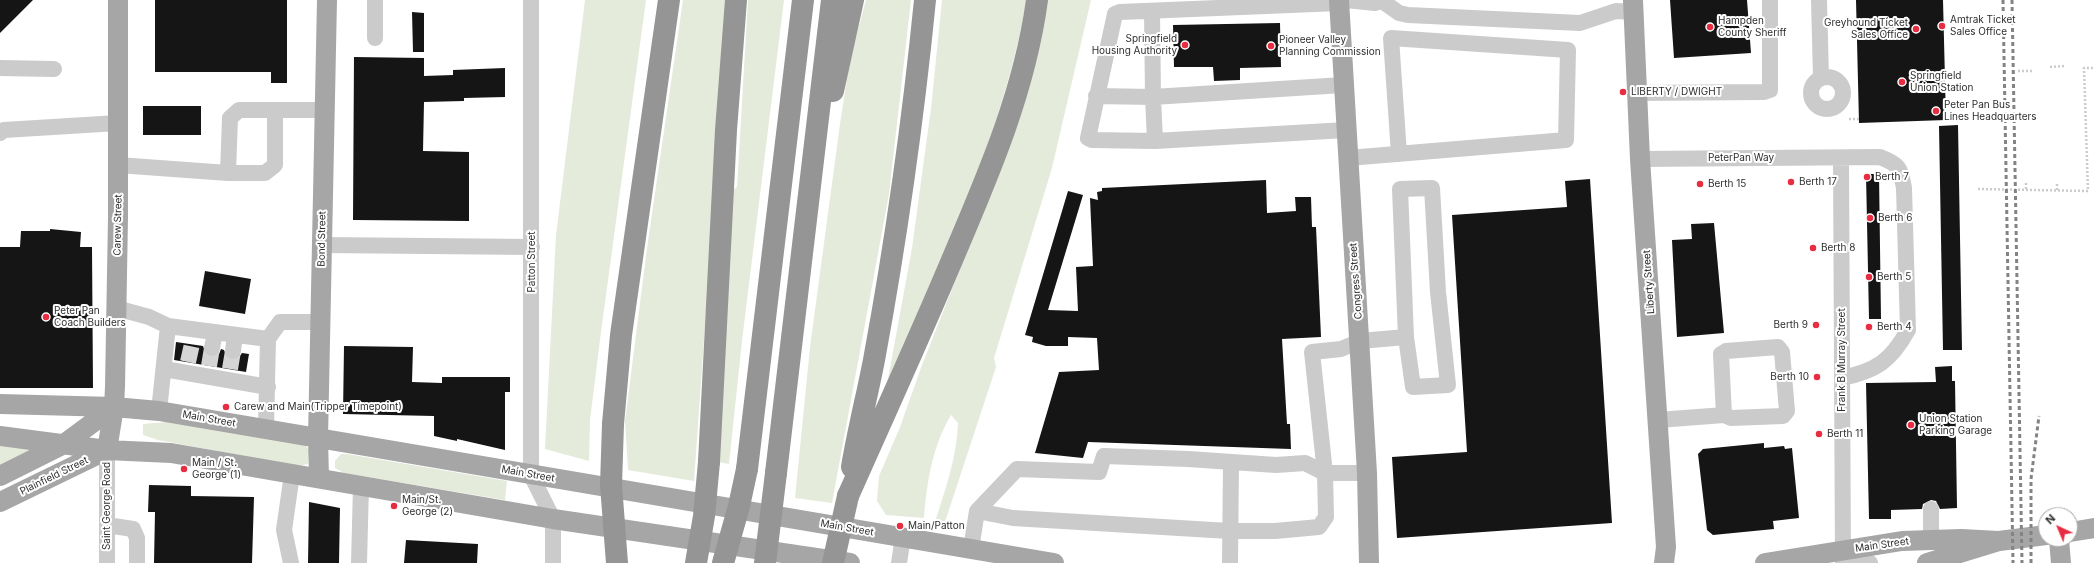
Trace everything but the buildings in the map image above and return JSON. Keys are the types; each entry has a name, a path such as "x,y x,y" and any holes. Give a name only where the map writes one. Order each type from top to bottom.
{"highway":[{"path":"653,111 658,0"},
{"path":"617,563 611,492 613,424 621,335 669,0"},
{"path":"696,563 704,516 709,462 726,130 736,0"},
{"path":"723,563 739,506 747,469 803,0"},
{"path":"765,563 832,0"},
{"path":"814,156 834,90 853,0"},
{"path":"833,563 848,496 857,438 874,362 895,237 910,131 925,0"},
{"path":"848,496 942,287 992,167 1010,115 1025,62 1037,0"}],"main road":[{"name":"Carew Street","path":"107,450 114,407 118,165 118,0"},
{"name":"Bond Street","path":"319,478 318,438 327,0"},
{"name":"Congress Street","path":"1341,1 1343,85 1367,473 1369,563"},
{"name":"Liberty Street","path":"1633,6 1640,159 1666,547 1664,563"},
{"name":"Main Street","path":"0,404 114,407 159,411 1054,563"},
{"path":"0,476 64,444 114,407"},
{"path":"0,436 107,450 171,453 553,518 850,563"},
{"name":"Plainfield Street","path":"0,502 107,450"},
{"path":"2078,531 2094,528"},
{"name":"Main Street","path":"1765,563 1843,557 1886,543 1931,539 1999,541 2038,536"},
{"name":"Main Street","path":"1927,563 1999,541"},
{"path":"2060,547 2061,563"}],"street":[{"path":"375,0 375,38"},
{"name":"Patton Street","path":"531,0 532,475 553,518"},
{"path":"1637,93 1767,92 1771,86 1770,0"},
{"path":"1819,0 1821,78"},
{"path":"1346,130 1155,141 1092,140 1088,138 1115,14 1120,12 1341,1 1375,3 1382,1 1399,13 1408,16 1580,23 1633,6"},
{"path":"1152,11 1155,141"},
{"path":"1348,158 1399,154 1566,140 1568,50 1391,38 1399,154"},
{"path":"0,68 54,69"},
{"path":"1096,96 1153,98 1343,85"},
{"path":"228,173 230,118 239,110 325,110"},
{"path":"118,165 228,173 266,173 275,164 275,110"},
{"path":"0,133 4,130 118,123"},
{"name":"PeterPan Way","path":"1640,159 1880,157 1896,163 1901,173 1904,188 1908,330 1898,348 1880,365 1864,373 1842,378"},
{"name":"Frank B Murray Street","path":"1841,158 1843,557"},
{"path":"1432,188 1438,292 1448,385 1413,387 1406,337 1400,189 1432,188"},
{"path":"322,245 532,247"},
{"path":"116,308 148,317 193,337 213,340 235,335 268,339"},
{"path":"266,430 268,339 280,322 320,322"},
{"path":"159,411 168,326"},
{"path":"233,351 235,335"},
{"path":"977,511 1013,518 1229,531 1275,531 1319,527 1326,517 1325,473 1312,352 1341,349 1360,341 1406,337"},
{"path":"1658,420 1724,415 1731,418 1783,416 1787,411 1782,352 1778,347 1726,351 1721,354 1724,415"},
{"path":"164,370 187,368 208,371 268,386"},
{"name":"Saint George Road","path":"107,450 107,563"},
{"path":"971,549 977,511 1017,470 1099,472 1104,456 1276,465 1305,463 1325,473 1367,473"},
{"path":"1230,563 1229,531 1232,462"},
{"path":"291,563 284,530 292,474"},
{"path":"359,563 361,486"},
{"path":"1931,509 1931,539"},
{"path":"553,518 553,563"},
{"path":"107,525 133,529 137,538 137,563"},
{"path":"899,563 903,537"},
{"path":"1843,557 1870,563"}],"path":[{"path":"2050,67 2064,66"},
{"path":"1978,189 2026,189 2088,192 2084,68 2093,68"},
{"path":"2018,71 2033,71"},
{"path":"1849,119 1859,119"},
{"path":"2026,183 2026,189"},
{"path":"2057,184 2057,190"}],"green space":[{"path":"585,0 646,0 590,420 589,461 545,449 556,235"},
{"path":"683,0 728,0 694,481 628,470 625,421 647,248"},
{"path":"748,0 784,0 742,341 729,464 718,462 732,191 737,187"},
{"path":"866,0 911,0 889,194 832,503 795,498 810,347 840,124 850,59"},
{"path":"942,0 1027,0 1016,50 1003,98 970,194 931,287 888,379 912,248 931,108"},
{"path":"1045,0 1091,0 1052,168 994,358 996,367 945,522 936,519 944,495 956,447 958,423 951,415 935,452 929,478 924,518 886,515 877,501 879,476 900,427 922,365 992,188"},
{"path":"167,422 305,445 309,450 308,464 298,466 158,440 143,435 143,424"},
{"path":"0,443 33,446 32,453 0,468"},
{"path":"341,454 507,481 505,500 344,473 335,468 335,461"}],"tunnel":[{"path":"188,362 192,344"},
{"path":"209,366 212,348"},
{"path":"230,369 233,351"}],"railway":[{"path":"2003,0 2013,563"},
{"path":"2012,0 2022,563"},
{"path":"2031,563 2031,479 2039,416"}],"place":[{"name":"Amtrak Ticket Sales Office","path":"1942,26"},
{"name":"Hampden County Sheriff","path":"1710,27"},
{"name":"Greyhound Ticket Sales Office","path":"1916,29"},
{"name":"Springfield Housing Authority","path":"1185,45"},
{"name":"Pioneer Valley Planning Commission","path":"1271,46"},
{"name":"Springfield Union Station","path":"1902,82"},
{"name":"LIBERTY / DWIGHT","path":"1623,92"},
{"name":"Peter Pan Bus Lines Headquarters","path":"1936,111"},
{"name":"Berth 7","path":"1867,177"},
{"name":"Berth 17","path":"1791,182"},
{"name":"Berth 15","path":"1700,184"},
{"name":"Berth 6","path":"1870,218"},
{"name":"Berth 8","path":"1813,248"},
{"name":"Berth 5","path":"1869,277"},
{"name":"Peter Pan Coach Builders","path":"46,317"},
{"name":"Berth 9","path":"1816,325"},
{"name":"Berth 4","path":"1869,327"},
{"name":"Berth 10","path":"1817,377"},
{"name":"Carew and Main(Tripper Timepoint)","path":"226,407"},
{"name":"Union Station Parking Garage","path":"1911,425"},
{"name":"Berth 11","path":"1819,434"},
{"name":"Main / St. George (1)","path":"184,469"},
{"name":"Main/St. George (2)","path":"394,506"},
{"name":"Main/Patton","path":"900,526"}]}
